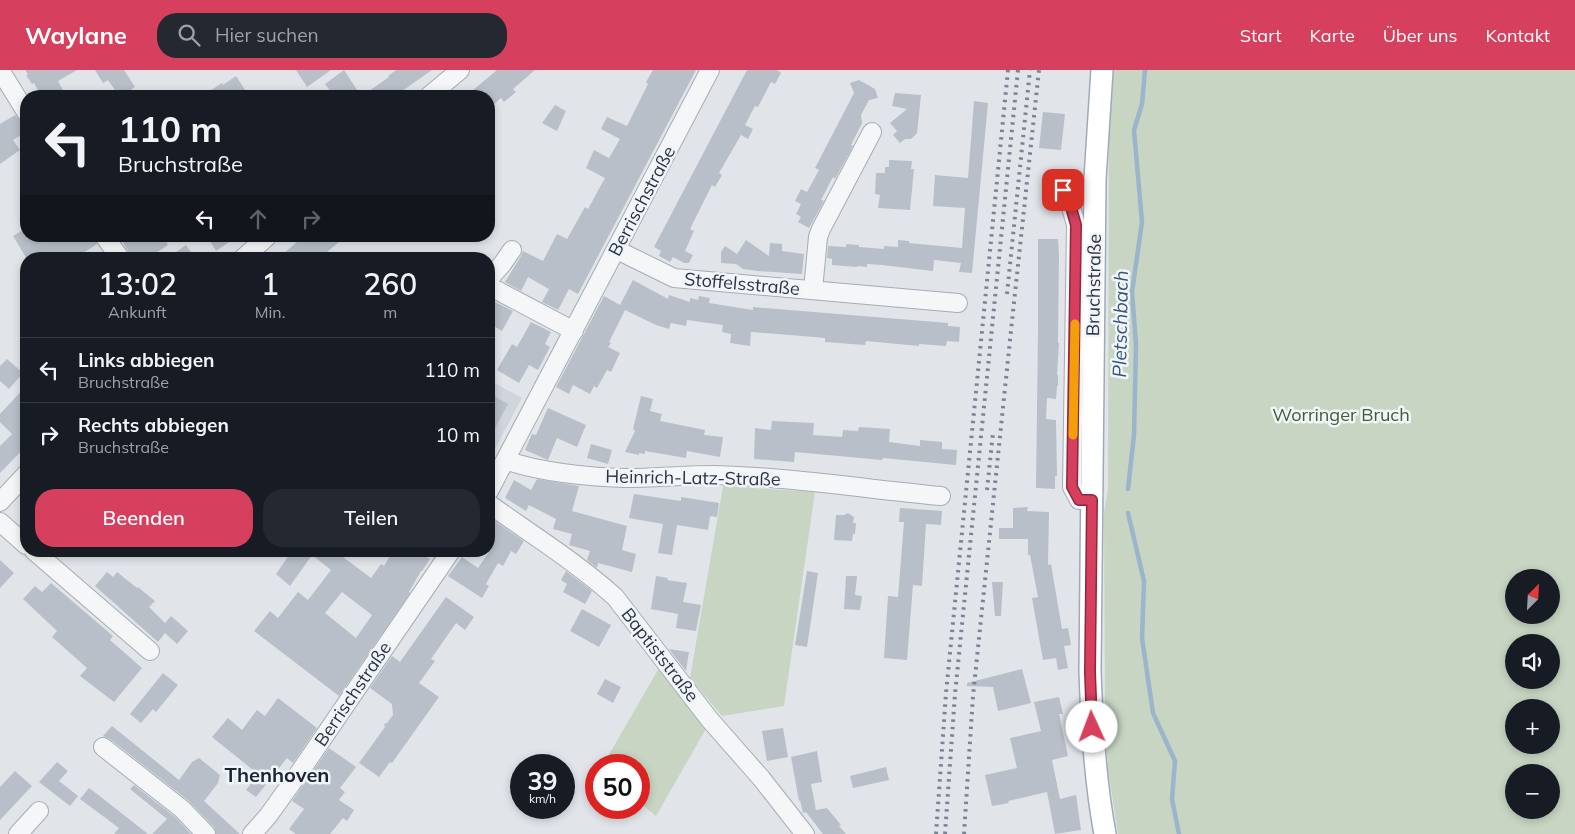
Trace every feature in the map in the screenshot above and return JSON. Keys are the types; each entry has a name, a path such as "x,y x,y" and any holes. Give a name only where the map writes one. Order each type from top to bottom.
{"main road":[{"name":"Bruchstraße","path":"1102,70 1095,179 1090,672 1097,784 1105,834"}],"street":[{"path":"0,70 20,102"},
{"path":"436,90 460,70"},
{"name":"Berrischstraße","path":"495,479 710,70"},
{"name":"Stoffelsstraße","path":"813,290 818,237 872,132"},
{"name":"Bruchstraße","path":"1063,190 1070,204 1076,225 1072,487 1079,500 1092,500"},
{"path":"250,252 261,242"},
{"path":"495,272 512,250"},
{"name":"Stoffelsstraße","path":"616,250 674,278 958,303"},
{"path":"495,289 574,331"},
{"name":"Heinrich-Latz-Straße","path":"505,460 524,467 591,476 624,478 714,475 832,484 941,496"},
{"path":"0,502 20,480"},
{"name":"Baptiststraße","path":"495,508 598,581 615,597 710,720 805,834"},
{"path":"0,522 20,540"},
{"path":"41,557 150,651"},
{"name":"Berrischstraße","path":"252,834 290,786 447,557"},
{"path":"103,746 182,809 206,834"},
{"path":"18,834 39,811"}],"shaded area":[{"path":"495,383 522,398 495,449"}],"green space":[{"name":"Worringer Bruch","path":"1109,70 1575,70 1575,834 1118,834 1108,769 1105,717 1104,513 1108,489"},
{"path":"723,486 815,492 784,706 722,716 690,678"},
{"path":"659,668 707,727 656,816 650,811 650,754 609,754"}],"building":[{"path":"25,70 77,70 58,81 63,90 38,90 26,75 28,74"},
{"path":"95,70 124,70 135,87 131,90 115,90 108,80 103,83"},
{"path":"296,70 331,70 307,87"},
{"path":"344,70 357,90 330,90 325,84"},
{"path":"396,70 432,70 404,90 371,90"},
{"path":"497,70 535,70 513,89 516,92 504,102 501,98 495,104 495,90 473,90"},
{"path":"653,70 696,70 578,294 569,289 558,310 542,302 549,289 528,277 521,291 505,282 523,251 543,261 557,234 567,239 585,207 588,209 605,178 586,168 594,150 609,158 620,139 601,129 607,117 627,126"},
{"path":"747,70 777,70 781,73 775,84 771,82 758,107 755,106 745,125 753,129 748,139 741,135 719,173 722,175 715,187 712,185 690,229 694,231 685,251 693,255 689,263 684,263 673,257 670,262 659,256 661,251 654,247"},
{"path":"236,76 245,90 211,90 222,83 223,85"},
{"path":"859,80 875,89 878,98 869,100 861,115 862,123 851,145 853,146 835,179 833,177 821,200 824,201 809,228 798,222 801,217 796,214 801,204 795,201 801,189 807,192 819,170 815,168 854,93 850,83"},
{"path":"895,93 921,95 917,133 911,139 905,139 900,143 893,135 897,131 890,123 907,109 892,106"},
{"path":"974,101 988,103 972,273 959,272 961,263 934,260 933,271 867,264 867,267 832,265 832,259 827,258 828,246 846,247 846,244 884,249 884,246 898,247 898,240 909,241 909,243 962,248 965,208 933,206 935,175 968,178"},
{"path":"555,105 566,111 557,131 542,123"},
{"path":"1043,112 1065,114 1061,150 1039,148"},
{"path":"15,115 20,120 20,136 13,140 20,150 0,164 0,124"},
{"path":"889,160 912,161 911,169 914,169 910,210 878,208 880,195 875,194 876,173 885,173 885,167 889,167"},
{"path":"20,232 20,242 96,242 97,244 85,252 23,252 13,236"},
{"path":"1038,239 1058,239 1059,253 1058,386 1056,399 1047,398 1046,419 1056,420 1057,476 1055,476 1055,489 1036,488"},
{"path":"746,240 769,256 770,243 782,244 782,251 804,254 802,274 743,269 736,264 721,263 721,252 725,246 737,254"},
{"path":"123,242 166,242 168,245 158,252 129,252"},
{"path":"211,242 229,242 216,251"},
{"path":"297,242 339,242 327,252 285,252"},
{"path":"186,245 191,252 176,252"},
{"path":"633,280 668,299 669,295 690,302 690,298 698,300 699,296 710,298 709,303 753,310 753,307 948,323 948,326 960,327 959,342 947,341 946,346 919,344 919,346 866,341 865,345 825,342 825,338 751,332 750,346 730,343 731,334 722,332 723,325 687,320 686,326 671,323 669,329 625,310 608,347 620,353 611,372 607,370 597,388 594,386 590,394 573,385 569,394 556,387 604,296 620,305"},
{"path":"495,302 513,311 502,331 495,327"},
{"path":"531,322 551,332 545,344 550,347 538,370 529,365 519,383 497,370 512,344 517,347"},
{"path":"7,359 20,370 20,376 9,389 0,381 0,366"},
{"path":"20,392 20,452 0,473 0,446 12,434 0,422 0,414"},
{"path":"495,396 508,404 495,428"},
{"path":"641,396 653,399 650,411 662,414 660,421 705,430 704,435 723,437 720,457 687,451 686,458 645,451 645,454 639,453 639,455 625,452 635,431 633,429"},
{"path":"548,408 586,425 577,447 557,438 548,460 525,450 532,434 536,435"},
{"path":"772,421 814,423 813,435 842,437 843,430 858,431 859,427 890,429 889,442 920,446 920,440 942,442 942,449 957,450 956,465 795,452 794,462 754,459 755,428 771,430"},
{"path":"591,444 612,450 608,464 587,458"},
{"path":"537,479 579,486 572,511 627,526 622,550 636,554 632,572 598,563 597,568 587,560 590,551 569,545 572,534 553,529 556,519 529,505 526,511 505,498 514,480 531,490"},
{"path":"634,494 681,501 681,497 719,503 717,517 710,516 708,530 677,525 672,555 658,553 663,524 629,518"},
{"path":"1028,507 1027,511 1049,512 1048,565 1051,564 1062,629 1068,628 1071,645 1064,646 1068,668 1058,670 1056,658 1043,660 1032,598 1038,597 1030,555 1028,555 1028,539 999,539 999,528 1013,528 1013,508"},
{"path":"900,508 942,511 941,525 926,524 922,586 913,585 907,660 884,658 888,596 898,597 904,522 899,522"},
{"path":"848,513 854,517 853,523 856,523 852,541 834,540 836,515"},
{"path":"495,521 524,541 516,554 511,551 503,566 498,563 486,584 489,586 482,598 448,576 462,557 478,568 486,557 495,557"},
{"path":"288,557 311,557 290,586 276,574"},
{"path":"315,557 343,557 371,578 381,564 384,566 389,557 427,557 430,559 421,571 410,593 339,696 254,631 270,611 278,618 298,592 308,600 331,570","holes":["342,592 372,615 356,638 325,613"]},
{"path":"0,560 14,573 0,588"},
{"path":"566,571 592,591 585,604 563,592 567,584 561,580"},
{"path":"807,571 818,573 807,647 795,645"},
{"path":"107,572 113,577 117,572 155,601 149,607 165,623 171,616 188,631 177,644 165,633 158,642 95,586"},
{"path":"656,576 687,583 683,602 701,605 696,631 676,628 678,614 651,609"},
{"path":"846,576 857,576 855,595 862,596 860,610 844,609"},
{"path":"992,582 1003,582 1001,616 995,616"},
{"path":"51,583 113,636 110,640 142,668 114,702 80,676 87,668 52,637 57,631 23,599 35,586 42,592"},
{"path":"446,597 474,617 465,630 456,623 431,659 435,661 419,683 439,697 392,763 390,762 379,777 359,763 385,727 384,724 393,715 392,704 370,688 392,656 400,662"},
{"path":"582,609 611,625 599,647 570,631"},
{"path":"669,649 689,652 686,671"},
{"path":"1022,669 1031,703 998,711 993,687 967,686 967,683"},
{"path":"163,673 178,685 156,712 153,709 141,723 130,714"},
{"path":"605,679 621,687 613,703 597,694"},
{"path":"1059,697 1063,714 1059,714 1068,756 1052,760 1060,799 1076,795 1081,830 1055,834 1047,792 992,806 985,775 1017,768 1010,738 1041,731 1034,702"},
{"path":"278,698 317,728 293,763 287,758 256,797 246,790 258,774 212,737 228,718 242,730 257,710 265,716"},
{"path":"112,726 179,780 192,762 199,758 220,775 218,783 204,801 240,834 216,834 214,827 189,801 110,739 103,736"},
{"path":"783,728 788,757 767,761 762,731"},
{"path":"329,748 356,767 340,788 345,792 339,800 354,810 347,821 343,818 330,834 296,834 289,829 304,809 292,801"},
{"path":"817,751 822,782 811,784 816,810 827,808 846,834 823,834 806,812 803,813 791,757"},
{"path":"57,762 68,771 59,781 78,796 70,806 39,782"},
{"path":"886,767 889,780 853,788 850,776"},
{"path":"15,771 32,786 0,820 0,787"},
{"path":"134,785 175,817 191,834 152,834 167,819 130,789"},
{"path":"89,788 148,834 114,834 119,828 80,799"}],"waterway":[{"name":"Pletschbach","path":"1128,489 1134,435 1136,345 1132,292 1142,222 1134,130 1142,104 1145,70"},
{"name":"Pletschbach","path":"1128,513 1144,581 1142,638 1153,713 1175,761 1172,799 1179,834"}],"railway":[{"path":"936,834 946,693 1008,70"},
{"path":"945,834 955,694 1018,70"},
{"path":"1007,294 1030,70"},
{"path":"964,834 973,696 1039,70"},
{"path":"987,490 993,433"}],"slow traffic":[{"path":"1073,435 1075,324"}],"district":[{"name":"Thenhoven","path":"277,775"}],"route":[{"path":"1063,190 1070,204 1076,225 1072,487 1079,500 1092,500 1090,672 1092,727"}]}
